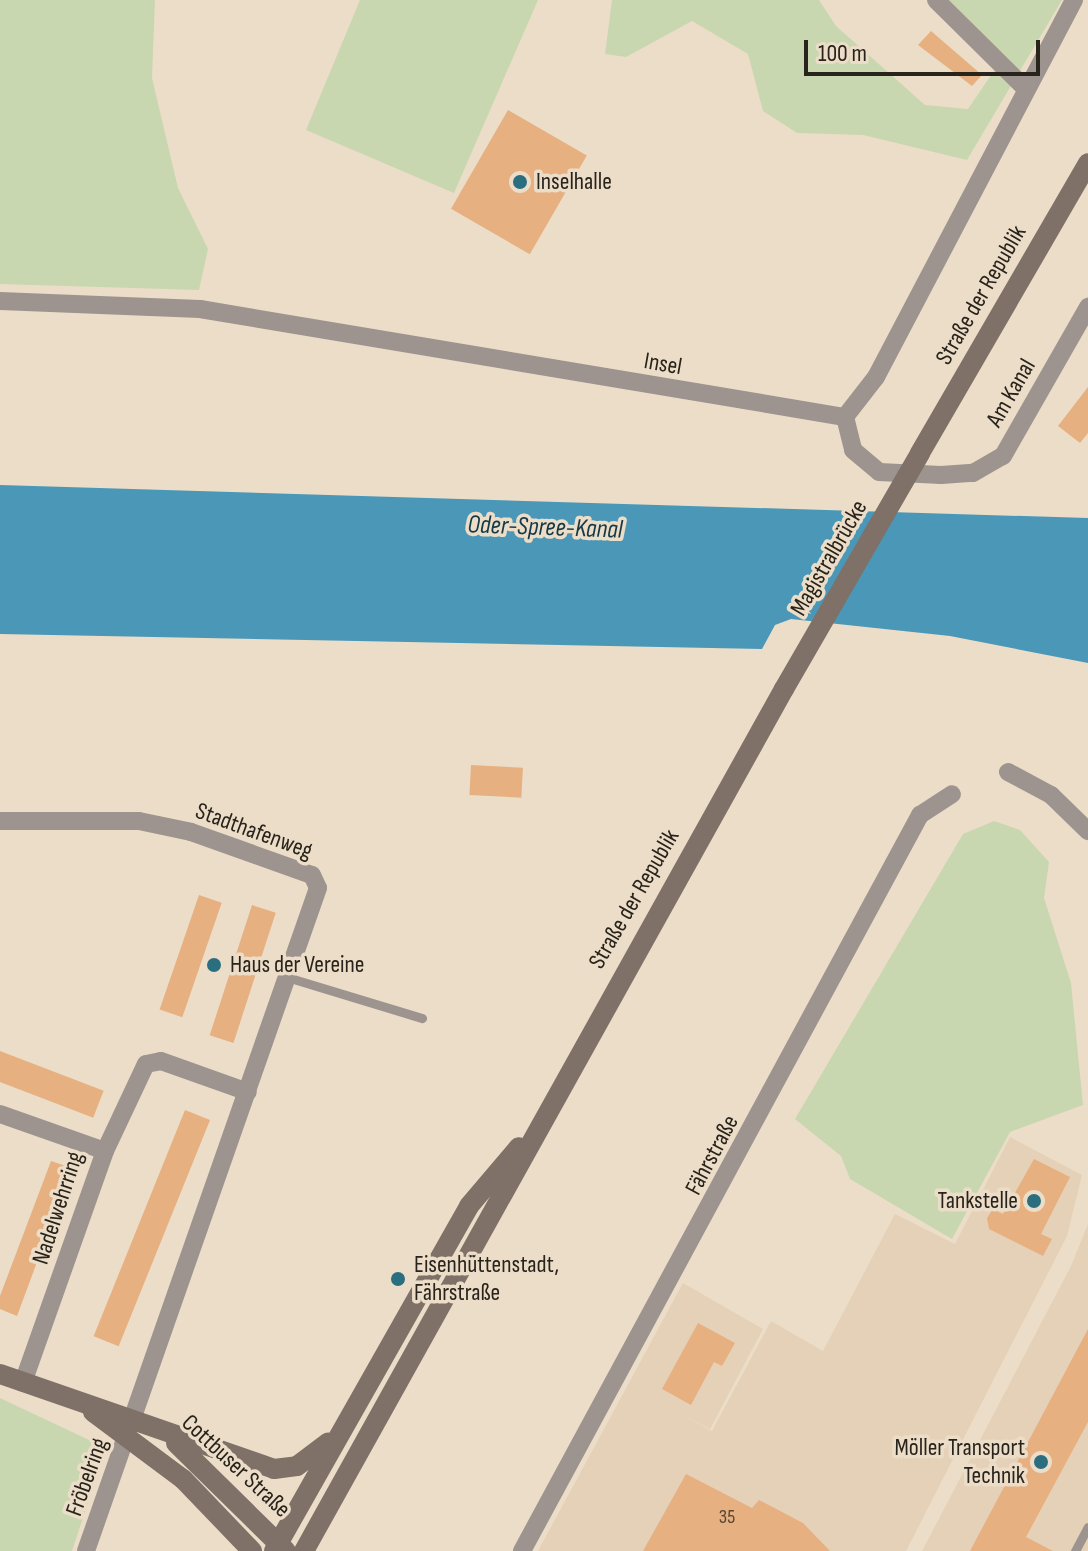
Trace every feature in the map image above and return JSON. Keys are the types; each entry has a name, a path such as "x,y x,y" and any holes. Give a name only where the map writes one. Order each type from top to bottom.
{"main road":[{"name":"Straße der Republik","path":"920,453 1088,163"},
{"name":"Magistralbrücke","path":"784,689 920,453"},
{"name":"Straße der Republik","path":"304,1551 503,1202 530,1135 784,689"},
{"name":"Straße der Republik","path":"280,1548 340,1432 469,1206 530,1135"},
{"name":"Cottbuser Straße","path":"0,1374 87,1407 134,1419 274,1469 297,1466 340,1432"},
{"name":"Cottbuser Straße","path":"87,1407 183,1479 252,1551"},
{"name":"Cottbuser Straße","path":"157,1429 280,1548"}],"street":[{"path":"936,0 1025,88"},
{"path":"845,417 876,377 1067,3"},
{"name":"Insel","path":"0,301 200,309 845,417"},
{"name":"Am Kanal","path":"845,417 853,450 879,472 973,473 1003,456 1088,307"},
{"path":"1008,772 1051,795 1088,831"},
{"name":"Fährstraße","path":"522,1551 920,815 952,794"},
{"name":"Stadthafenweg","path":"0,821 139,821 312,875 318,888 290,978 134,1419"},
{"path":"105,1151 146,1064 161,1061 248,1092"},
{"name":"Nadelwehrring","path":"0,1114 105,1151 23,1383"},
{"name":"Fröbelring","path":"86,1551 134,1419"}],"lane":[{"path":"290,978 422,1018"},
{"path":"1075,1551 1088,1527"}],"shaded area":[{"path":"1010,1137 1082,1175 1067,1236 906,1551 538,1551 683,1283 763,1329 710,1429 675,1411 712,1431 771,1321 823,1351 895,1214 955,1244"},
{"path":"1088,1224 1088,1551 922,1551 1071,1266"}],"green space":[{"path":"0,0 155,0 152,78 178,188 208,249 199,290 0,284"},
{"path":"360,0 538,0 454,193 306,130"},
{"path":"612,0 819,0 836,26 925,105 968,109 1002,59 944,0 1062,0 967,160 863,135 797,133 763,111 748,54 692,21 626,57 605,54"},
{"path":"994,821 1020,830 1049,862 1044,898 1071,983 1083,1105 1010,1132 952,1239 850,1179 841,1156 795,1119 963,834"},
{"path":"0,1398 106,1448 72,1551 0,1551"}],"water":[{"name":"Oder-Spree-Kanal","path":"0,485 1088,518 1088,663 950,636 791,619 775,625 762,649 0,634"}],"building":[{"path":"931,31 982,75 972,86 918,45"},
{"name":"Inselhalle","path":"508,110 587,156 530,254 451,209"},
{"path":"1088,387 1088,433 1080,443 1058,426"},
{"path":"471,765 523,768 521,798 469,795"},
{"path":"199,895 222,903 182,1017 160,1009"},
{"path":"252,905 276,913 233,1043 210,1035"},
{"path":"0,1051 104,1091 93,1118 0,1082"},
{"path":"185,1110 210,1120 119,1346 94,1336"},
{"name":"Tankstelle","path":"1034,1159 1070,1177 1041,1234 1052,1239 1043,1256 989,1229 987,1218 993,1209 1003,1214"},
{"path":"51,1161 72,1168 17,1316 0,1309 0,1296"},
{"path":"698,1323 735,1343 722,1366 714,1362 691,1405 662,1389"},
{"name":"Möller Transport Technik","path":"1088,1329 1088,1422 1026,1537 1053,1551 970,1551"},
{"path":"686,1474 752,1508 759,1500 803,1523 830,1551 643,1551"}],"place":[{"name":"Inselhalle","path":"520,182"},
{"name":"Haus der Vereine","path":"214,965"},
{"name":"Tankstelle","path":"1034,1201"},
{"name":"Eisenhüttenstadt, Fährstraße","path":"398,1279"},
{"name":"Möller Transport Technik","path":"1041,1462"}]}
